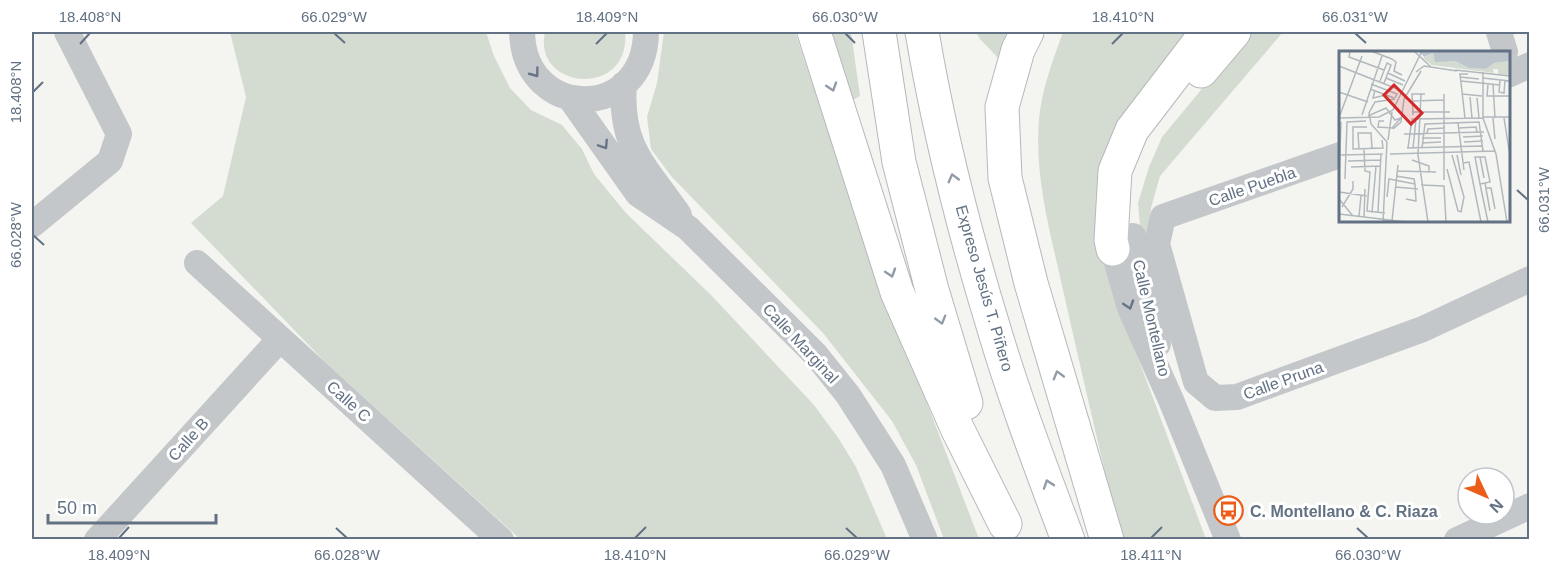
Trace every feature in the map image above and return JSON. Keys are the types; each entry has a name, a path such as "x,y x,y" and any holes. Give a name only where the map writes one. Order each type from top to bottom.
{"highway":[{"path":"814,32 897,292 957,428 1008,532"},
{"path":"859,32 899,162 956,374 1008,532"},
{"path":"879,32 899,162"},
{"name":"Expreso Jesús T. Piñero","path":"922,32 933,98 994,329 1068,540"},
{"path":"1027,32 1018,50 1002,107 1005,177 1031,283 1107,540"},
{"path":"1031,283 1017,132 1032,49 1040,32"},
{"path":"1208,32 1132,130 1115,171 1111,240 1123,243 1133,176 1148,138 1176,99 1234,32"}],"street":[{"path":"32,225 110,160 119,134 67,32"},
{"path":"522,32 525,54 537,76 555,92 570,98 597,99 615,91 637,69 645,51 646,32"},
{"path":"1499,32 1507,51"},
{"name":"Calle Marginal","path":"624,84 625,124 632,146 643,165 688,228 816,355 848,395 893,465 925,540"},
{"name":"Calle Marginal","path":"570,98 638,194 688,228"},
{"name":"Calle Puebla","path":"1163,217 1339,156"},
{"name":"Calle Pruna","path":"1163,217 1157,244 1196,382 1215,399 1237,397 1423,329 1530,279"},
{"name":"Calle Montellano","path":"1123,243 1130,308 1171,400 1228,540"},
{"name":"Calle C","path":"197,263 501,540"},
{"name":"Calle B","path":"97,540 280,339"},
{"path":"1457,540 1530,506"}],"shaded area":[{"path":"230,32 486,32 494,56 510,88 531,110 562,125 582,149 594,174 626,213 712,296 814,405 856,467 887,539 520,539 324,361 191,223 223,196 246,97"},
{"path":"545,32 625,32 623,54 613,68 599,77 582,79 566,75 553,66 545,51"},
{"path":"664,32 795,32 871,257 979,539 944,539 916,465 892,421 823,333 671,176 651,149 647,117 657,83"},
{"path":"822,32 851,32 860,96 853,100 850,98"},
{"path":"976,32 1008,32 999,59 980,39"},
{"path":"1063,32 1198,32 1132,120 1120,310 1206,539 1121,539 1053,248 1041,184 1038,141 1040,108 1048,74"},
{"path":"1249,32 1283,32 1160,176 1151,208 1147,253 1140,227 1138,203 1149,167 1162,137"}],"place":[{"name":"C. Montellano & C. Riaza","path":"1229,511"}]}
